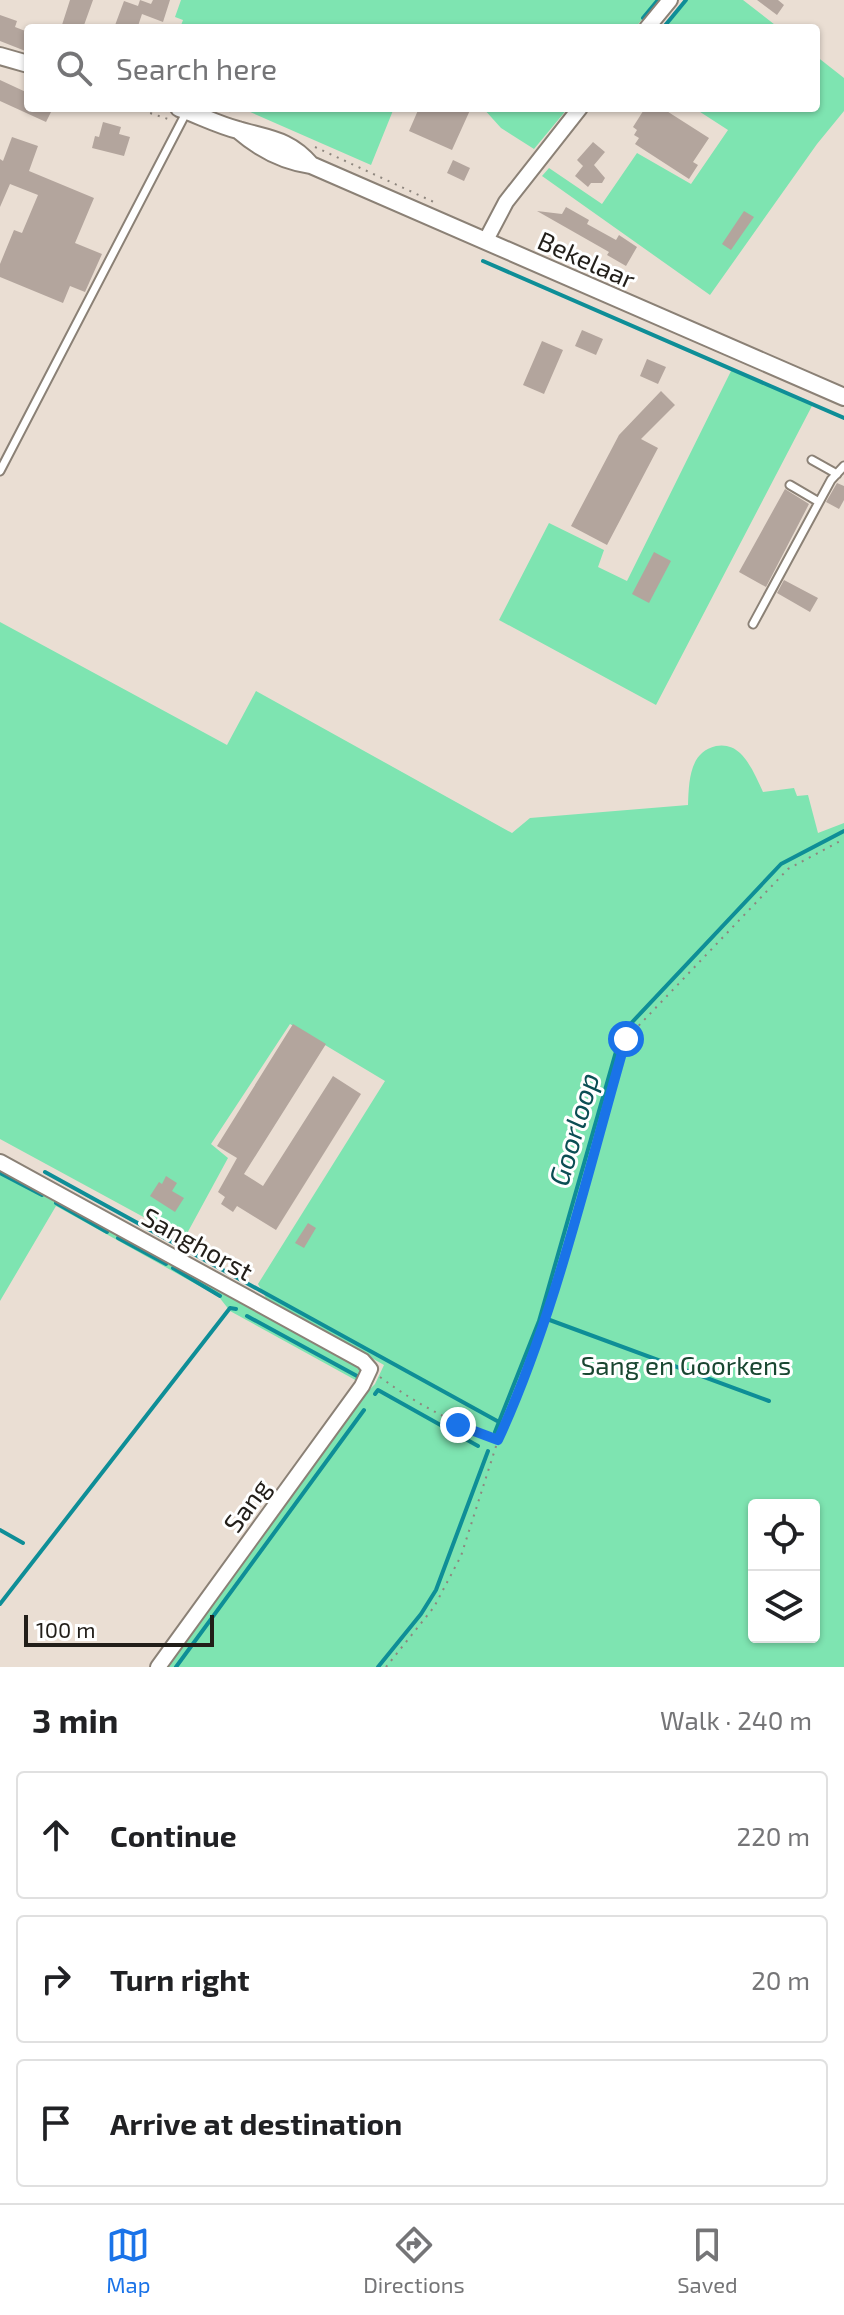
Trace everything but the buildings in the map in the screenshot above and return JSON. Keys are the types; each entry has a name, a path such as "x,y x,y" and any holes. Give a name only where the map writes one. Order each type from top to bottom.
{"street":[{"path":"650,24 670,0"},
{"path":"0,56 24,63"},
{"name":"Bekelaar","path":"191,112 238,130 256,145 294,163 311,165 844,397"},
{"path":"486,240 506,202 577,112"},
{"name":"Sanghorst","path":"0,1162 363,1361 370,1369"},
{"name":"Sang","path":"158,1667 362,1386 370,1369"}],"lane":[{"path":"0,471 181,112"},
{"path":"812,460 837,474"},
{"path":"753,624 819,502 844,466"},
{"path":"790,485 819,502"}],"path":[{"path":"386,1667 434,1607 461,1556 498,1440 547,1311 626,1039 788,869 844,839"},
{"path":"370,1369 415,1403 458,1425 498,1440"}],"green space":[{"path":"181,0 658,0 638,24 182,24 183,20 175,17"},
{"path":"688,0 743,0 774,24 668,24"},
{"path":"820,59 844,78 844,111 710,295 542,176 549,168 602,204 637,153 691,184 728,130 700,112 820,112"},
{"path":"250,112 392,112 371,165"},
{"path":"487,112 565,112 534,149 501,128"},
{"path":"732,369 813,404 656,705 499,620 549,523 604,550 598,567 627,581"},
{"name":"Sang en Goorkens","path":"0,622 227,745 256,691 512,833 530,818 688,805 692,769 700,755 716,746 726,746 740,753 763,792 794,788 797,796 808,795 818,833 844,823 844,1667 166,1667 355,1404 375,1384 384,1365 266,1298 258,1284 385,1081 290,1024 211,1144 228,1158 184,1239 0,1139"},
{"path":"0,1165 360,1363 364,1370 359,1382 230,1311 219,1297 56,1206 0,1301"}],"waterway":[{"path":"643,18 658,0"},
{"path":"666,24 686,0"},
{"path":"483,261 844,418"},
{"name":"Goorloop","path":"495,1432 539,1321 621,1034 781,864 844,831"},
{"path":"45,1172 499,1422"},
{"path":"0,1173 42,1195"},
{"path":"56,1203 107,1232"},
{"path":"118,1238 166,1264"},
{"path":"173,1268 220,1296"},
{"path":"0,1604 230,1308 236,1309"},
{"path":"247,1316 357,1376"},
{"path":"547,1319 769,1401"},
{"name":"Goorloop","path":"375,1394 378,1390 478,1446"},
{"name":"Goorloop","path":"176,1667 364,1410"},
{"path":"378,1667 421,1614 436,1590 488,1451"},
{"path":"0,1530 23,1543"}],"route":[{"path":"458,1425 498,1440 509,1416 547,1311 626,1039"}]}
